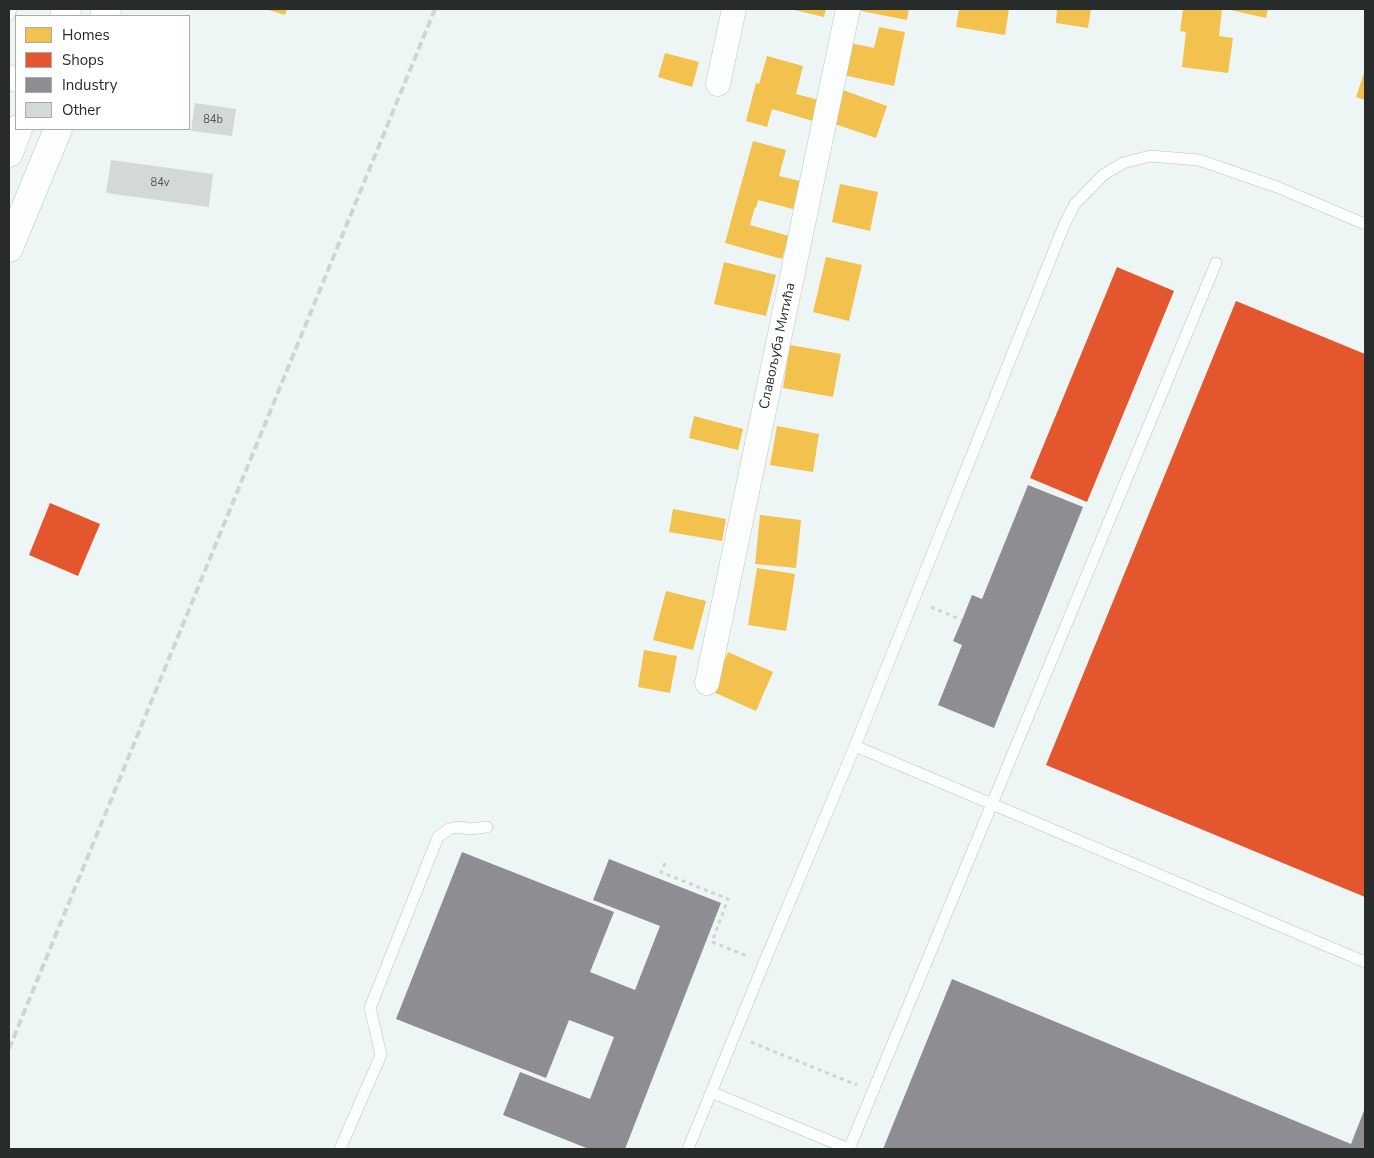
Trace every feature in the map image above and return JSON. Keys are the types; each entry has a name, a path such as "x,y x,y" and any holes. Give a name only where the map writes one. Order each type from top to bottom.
{"main road":[{"path":"9,153 18,130"},
{"path":"9,248 58,130"}],"street":[{"path":"718,84 734,9"},
{"name":"Славољуба Митића","path":"707,683 848,9"}],"lane":[{"path":"9,15 11,9"},
{"path":"688,1149 855,746 1065,223 1075,204 1103,175 1123,163 1150,156 1199,160 1277,187 1365,224"},
{"path":"711,1092 849,1149 1216,263"},
{"path":"855,746 1365,962"},
{"path":"340,1149 381,1055 370,1008 438,837 449,829 458,827 470,829 487,827"}],"path":[{"path":"914,600 962,620"},
{"path":"665,863 661,872 728,898 712,942 735,951"},
{"path":"734,1035 873,1092"}],"building: Homes":[{"path":"265,9 287,9 285,15"},
{"path":"790,9 826,9 824,17"},
{"path":"861,9 909,9 907,20 861,11"},
{"path":"959,9 1009,9 1005,35 956,27"},
{"path":"1057,9 1091,9 1088,28 1056,23"},
{"path":"1183,9 1222,9 1219,36 1233,38 1228,73 1182,67 1186,32 1180,31"},
{"path":"1226,9 1268,9 1266,18"},
{"path":"879,27 905,32 894,86 843,75 850,43 874,48"},
{"path":"665,53 699,62 692,87 658,77"},
{"path":"767,56 803,66 796,94 819,100 813,121 772,109 767,127 746,121 756,83 759,84"},
{"path":"1365,70 1365,100 1356,97"},
{"path":"840,89 887,106 876,138 829,122"},
{"path":"753,141 786,150 779,176 800,181 793,209 758,200 750,225 789,236 782,259 725,243"},
{"path":"840,184 878,192 870,231 832,222"},
{"path":"826,257 862,265 849,321 813,312"},
{"path":"724,262 776,275 766,316 714,304"},
{"path":"790,345 841,354 833,397 783,388"},
{"path":"694,416 743,429 738,450 689,438"},
{"path":"777,426 819,434 813,472 770,465"},
{"path":"673,509 726,519 722,541 669,532"},
{"path":"760,515 801,520 796,568 755,564"},
{"path":"757,568 795,574 786,631 748,625"},
{"path":"666,591 706,601 693,650 653,640"},
{"path":"644,650 677,656 670,693 638,687"},
{"path":"728,652 773,672 756,711 711,691"}],"building: Shops":[{"path":"1117,267 1174,291 1087,502 1030,478"},
{"path":"1236,301 1365,354 1365,897 1046,765"},
{"path":"50,503 100,524 78,576 29,555"}],"building: Industry":[{"path":"1028,485 1083,507 994,728 938,705 962,645 953,641 972,595 982,599"},
{"path":"462,852 614,912 590,972 635,990 660,926 593,900 609,859 721,903 625,1149 589,1149 503,1115 520,1072 590,1099 614,1037 569,1020 546,1078 396,1019"},
{"path":"952,979 1351,1144 1365,1108 1365,1149 883,1149"}],"building: Other":[{"path":"195,103 236,109 232,136 191,131"},
{"path":"111,160 213,174 209,207 106,193"}],"railway":[{"path":"9,1049 435,9"}]}
